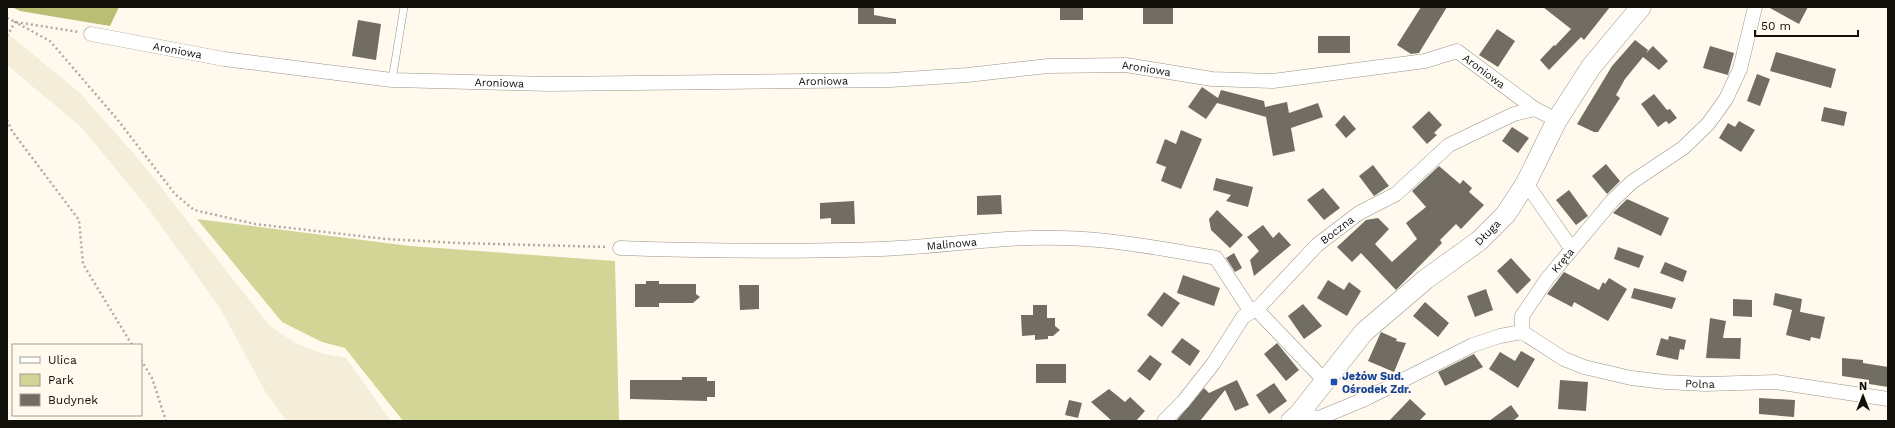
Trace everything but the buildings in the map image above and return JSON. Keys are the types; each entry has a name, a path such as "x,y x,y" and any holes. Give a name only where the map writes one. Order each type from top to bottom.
{"street":[{"name":"Długa","path":"1294,418 1364,332 1426,279 1479,241 1506,214 1526,183 1557,120 1591,67 1641,7"},
{"name":"Kręta","path":"1522,332 1522,316 1547,279 1571,248 1612,201 1632,182 1683,148 1708,124 1726,99 1740,69 1755,7"},
{"name":"Aroniowa","path":"91,34 224,60 392,80 550,84 891,80 967,75 1048,66 1126,65 1212,79 1273,81 1425,61 1457,51 1535,109"},
{"path":"1535,109 1557,120"},
{"name":"Boczna","path":"1164,421 1183,402 1213,364 1243,317 1253,311 1317,245 1359,213 1396,194 1449,145 1514,114 1535,109"},
{"path":"1526,183 1571,248"},
{"name":"Malinowa","path":"620,248 709,251 804,251 881,249 1059,238 1096,239 1216,258 1253,311 1280,333 1325,381"},
{"path":"1294,418 1319,418 1365,399 1474,345 1500,336 1522,332"},
{"name":"Polna","path":"1522,332 1564,359 1584,367 1631,378 1705,384 1776,382 1888,400"}],"lane":[{"path":"392,80 404,7"}],"path":[{"path":"7,18 50,41 117,119 175,194 194,210 255,224 386,239 458,244 620,248"},
{"path":"14,22 91,34"},
{"path":"7,36 14,22"},
{"path":"7,120 12,131 79,220 83,264 131,344"},
{"path":"142,362 152,378 166,421"}],"shaded area":[{"path":"7,33 79,92 141,162 269,325 295,343 321,353 346,358 391,421 286,421 265,391 220,308 148,208 81,127 7,65"}],"green space":[{"path":"12,7 119,7 110,26 20,11"},
{"path":"197,219 410,246 615,261 619,421 403,421 345,348 322,342 282,322"}],"place":[{"name":"Jeżów Sud. Ośrodek Zdr.","path":"1334,382"}]}
